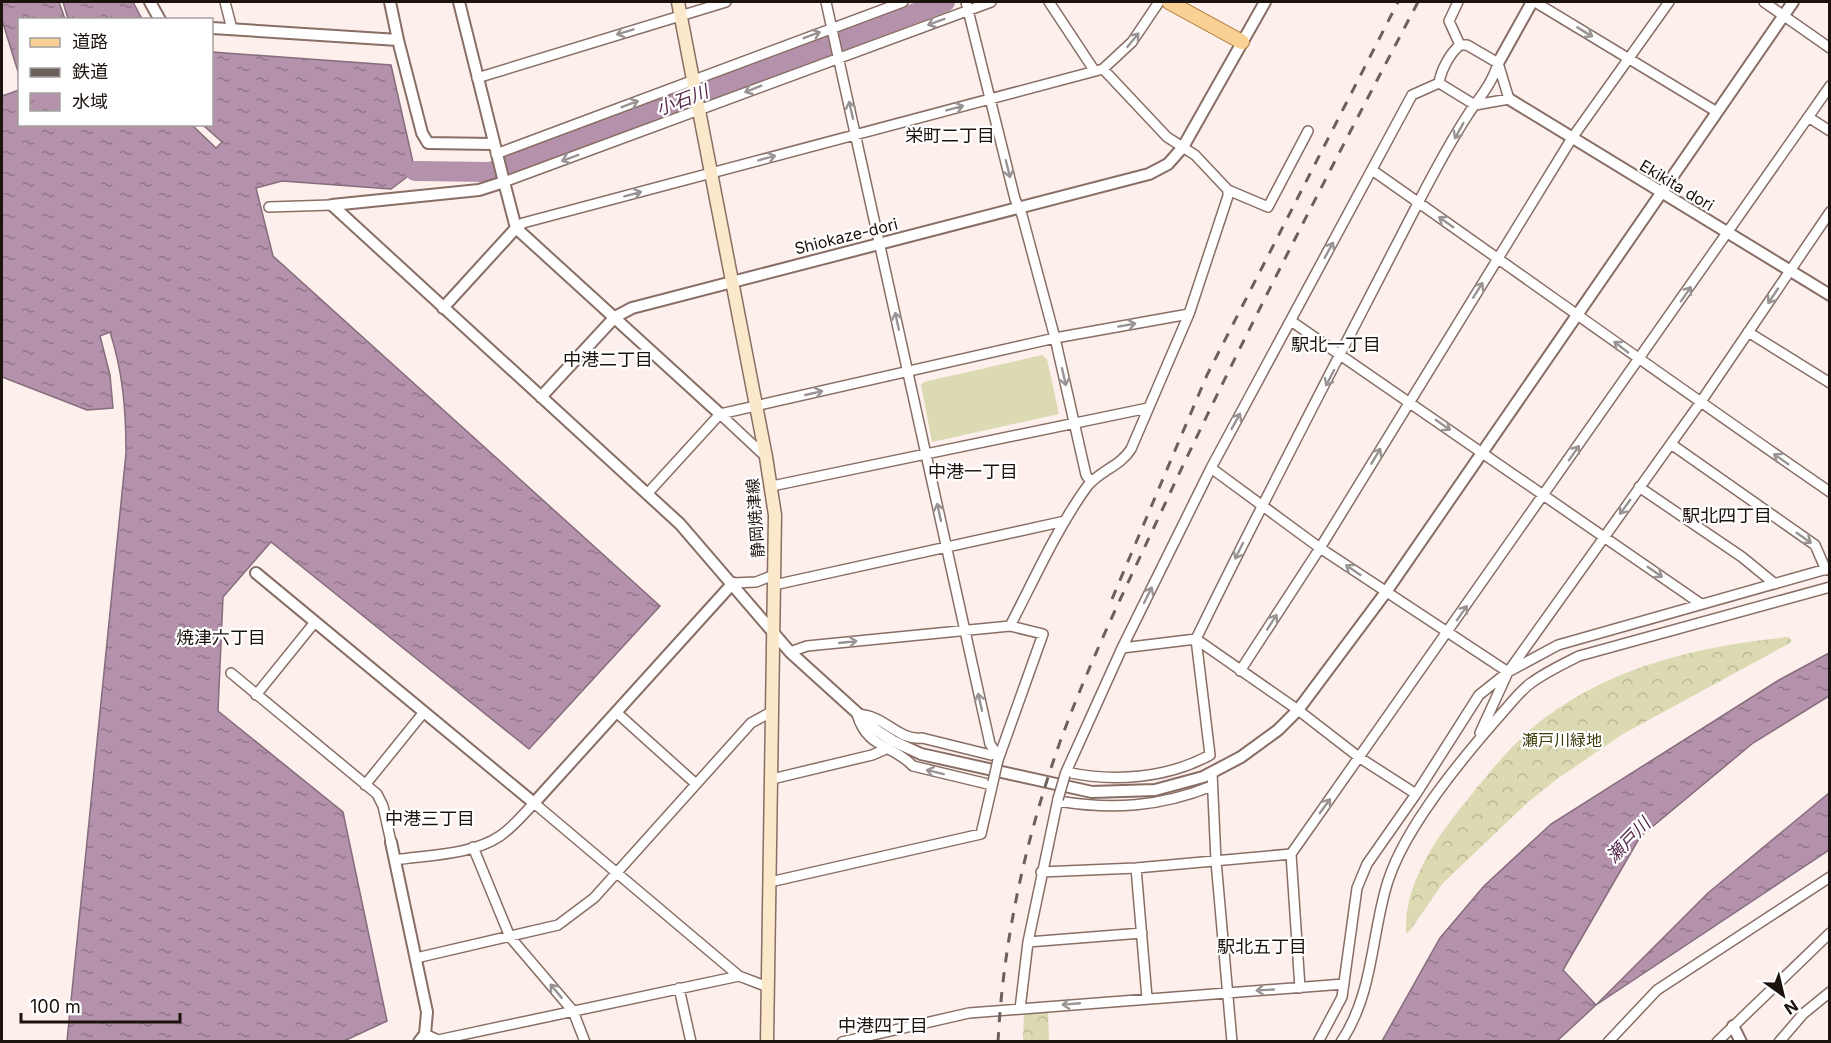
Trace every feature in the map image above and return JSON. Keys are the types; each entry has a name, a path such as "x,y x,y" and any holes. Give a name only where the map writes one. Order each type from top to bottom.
{"main road":[{"name":"静岡焼津線","path":"678,2 772,486 775,515 767,1041"},
{"path":"1169,2 1242,42"}],"street":[{"path":"150,2 159,18"},
{"path":"225,2 232,29"},
{"path":"390,2 422,133 428,143 496,151 692,82 903,2"},
{"path":"459,2 516,228 766,457"},
{"path":"477,78 726,2"},
{"path":"826,2 964,630 990,744 998,758"},
{"path":"270,207 332,204 479,190 967,6 991,2"},
{"path":"1049,2 1098,69 1167,137 1195,155 1228,190 1268,207 1308,130"},
{"path":"443,308 516,228 523,224 1098,69 1132,42 1159,2"},
{"name":"Shiokaze-dori","path":"541,397 615,317 633,308 1149,174 1168,164 1183,147 1265,2"},
{"path":"1458,2 1449,21 1460,45"},
{"path":"1065,774 1093,778 1152,775 1177,769 1210,755 1196,639 1262,504 1342,355 1419,202 1495,73 1498,63 1533,2 1716,112"},
{"path":"1240,671 1320,548 1572,138 1669,2"},
{"path":"1764,2 1830,48"},
{"path":"332,204 680,524 790,652 857,714 893,741 921,754 1057,787 1092,792 1125,793 1182,784 1212,773 1261,744 1298,710 1386,592 1793,2"},
{"path":"967,6 1055,338 1086,475 1091,482"},
{"path":"213,28 398,40"},
{"path":"1020,1009 1028,942 1041,872 1065,774 1122,648 1211,468 1412,95 1418,90 1439,83 1475,105 1509,99 1498,63 1467,45 1460,45 1454,49 1440,75 1439,83"},
{"path":"1300,988 1291,854 1830,86"},
{"name":"Ekikita dori","path":"1509,99 1830,295"},
{"path":"1808,117 1830,131"},
{"path":"1372,170 1577,313 1639,361 1830,492"},
{"path":"1011,626 1065,521 1091,482 1126,458 1189,314 1228,190"},
{"path":"1480,735 1508,672 1700,403 1830,212"},
{"path":"647,494 720,414 1055,338 1189,314"},
{"path":"1291,321 1701,604"},
{"path":"1748,332 1830,383"},
{"path":"772,486 926,452 1148,408"},
{"path":"1318,1041 1339,1004 1344,984 1357,888 1367,864 1416,794 1479,695 1508,672 1558,645 1828,569 1815,545 1671,444"},
{"path":"1211,468 1320,548 1447,634 1508,672"},
{"path":"1639,487 1742,557 1775,584"},
{"path":"395,860 473,848 503,835 733,583 774,580 947,547 1065,521"},
{"path":"256,573 534,803 738,976 768,987"},
{"path":"1341,1041 1360,1004 1369,978 1379,914 1396,861 1416,823 1480,735 1531,683 1579,656 1830,587"},
{"path":"256,695 315,622"},
{"path":"770,882 981,834 998,758 1043,634 1011,626 807,646 790,652"},
{"path":"1122,648 1196,639 1298,710 1360,758 1416,794"},
{"path":"231,673 380,799 427,1012 422,1038 438,1041 738,976"},
{"path":"416,958 558,925 581,909 616,873 752,723 773,711"},
{"path":"365,785 424,712"},
{"path":"616,712 696,784"},
{"path":"857,714 871,715 913,739 922,738 998,758"},
{"path":"857,714 862,731 886,750 905,758 913,766 992,784"},
{"path":"772,779 886,750"},
{"path":"1212,773 1216,861 1232,1041"},
{"path":"1058,800 1089,806 1125,807 1184,797 1212,786"},
{"path":"473,848 510,937 573,1011 585,1041"},
{"path":"1041,872 1136,868 1291,854"},
{"path":"1136,868 1147,998"},
{"path":"1608,1041 1658,990 1830,877"},
{"path":"1028,942 1142,933"},
{"path":"1718,1041 1830,933"},
{"path":"842,1041 969,1013 1344,984"},
{"path":"679,988 691,1041"},
{"path":"1779,1041 1803,1014 1830,992"},
{"path":"1733,1026 1741,1041"}],"green space":[{"path":"1042,355 1047,359 1059,414 932,442 921,385 924,382"},
{"name":"瀬戸川緑地","path":"1789,637 1792,642 1623,734 1557,779 1527,803 1443,883 1409,932 1406,933 1410,899 1415,883 1439,837 1500,761 1546,717 1601,684 1662,660 1725,646"},
{"path":"1048,1009 1049,1041 1023,1042 1024,1011"}],"water":[{"path":"2,2 59,2 65,18 18,18 18,72 2,20"},
{"path":"63,2 133,2 141,18 68,18"},
{"path":"213,52 391,65 415,171 391,189 282,181 256,188 273,256 660,606 529,749 271,542 223,597 218,711 343,812 387,1021 344,1041 67,1041 126,453 124,407 121,377 110,332 100,336 110,375 113,408 87,410 2,377 2,96 18,90 18,126 193,126 216,148 222,142 204,126 213,126"},
{"name":"瀬戸川","path":"1829,653 1829,696 1753,743 1640,837 1563,970 1596,1005 1557,1041 1382,1041 1440,938 1484,886 1551,824 1779,680"},
{"path":"1829,793 1829,850 1596,1005 1708,893"}],"waterway":[{"name":"小石川","path":"415,171 490,172 945,2"}],"railway":[{"path":"1112,599 1207,375 1398,2"},
{"path":"998,1042 1005,966 1018,890 1048,778 1072,710 1098,647 1230,369 1418,2"}],"district":[{"name":"栄町二丁目","path":"950,135"},
{"name":"駅北一丁目","path":"1336,344"},
{"name":"中港二丁目","path":"608,359"},
{"name":"中港一丁目","path":"973,471"},
{"name":"駅北四丁目","path":"1727,515"},
{"name":"焼津六丁目","path":"221,637"},
{"name":"中港三丁目","path":"430,818"},
{"name":"駅北五丁目","path":"1262,946"},
{"name":"中港四丁目","path":"883,1025"}]}
